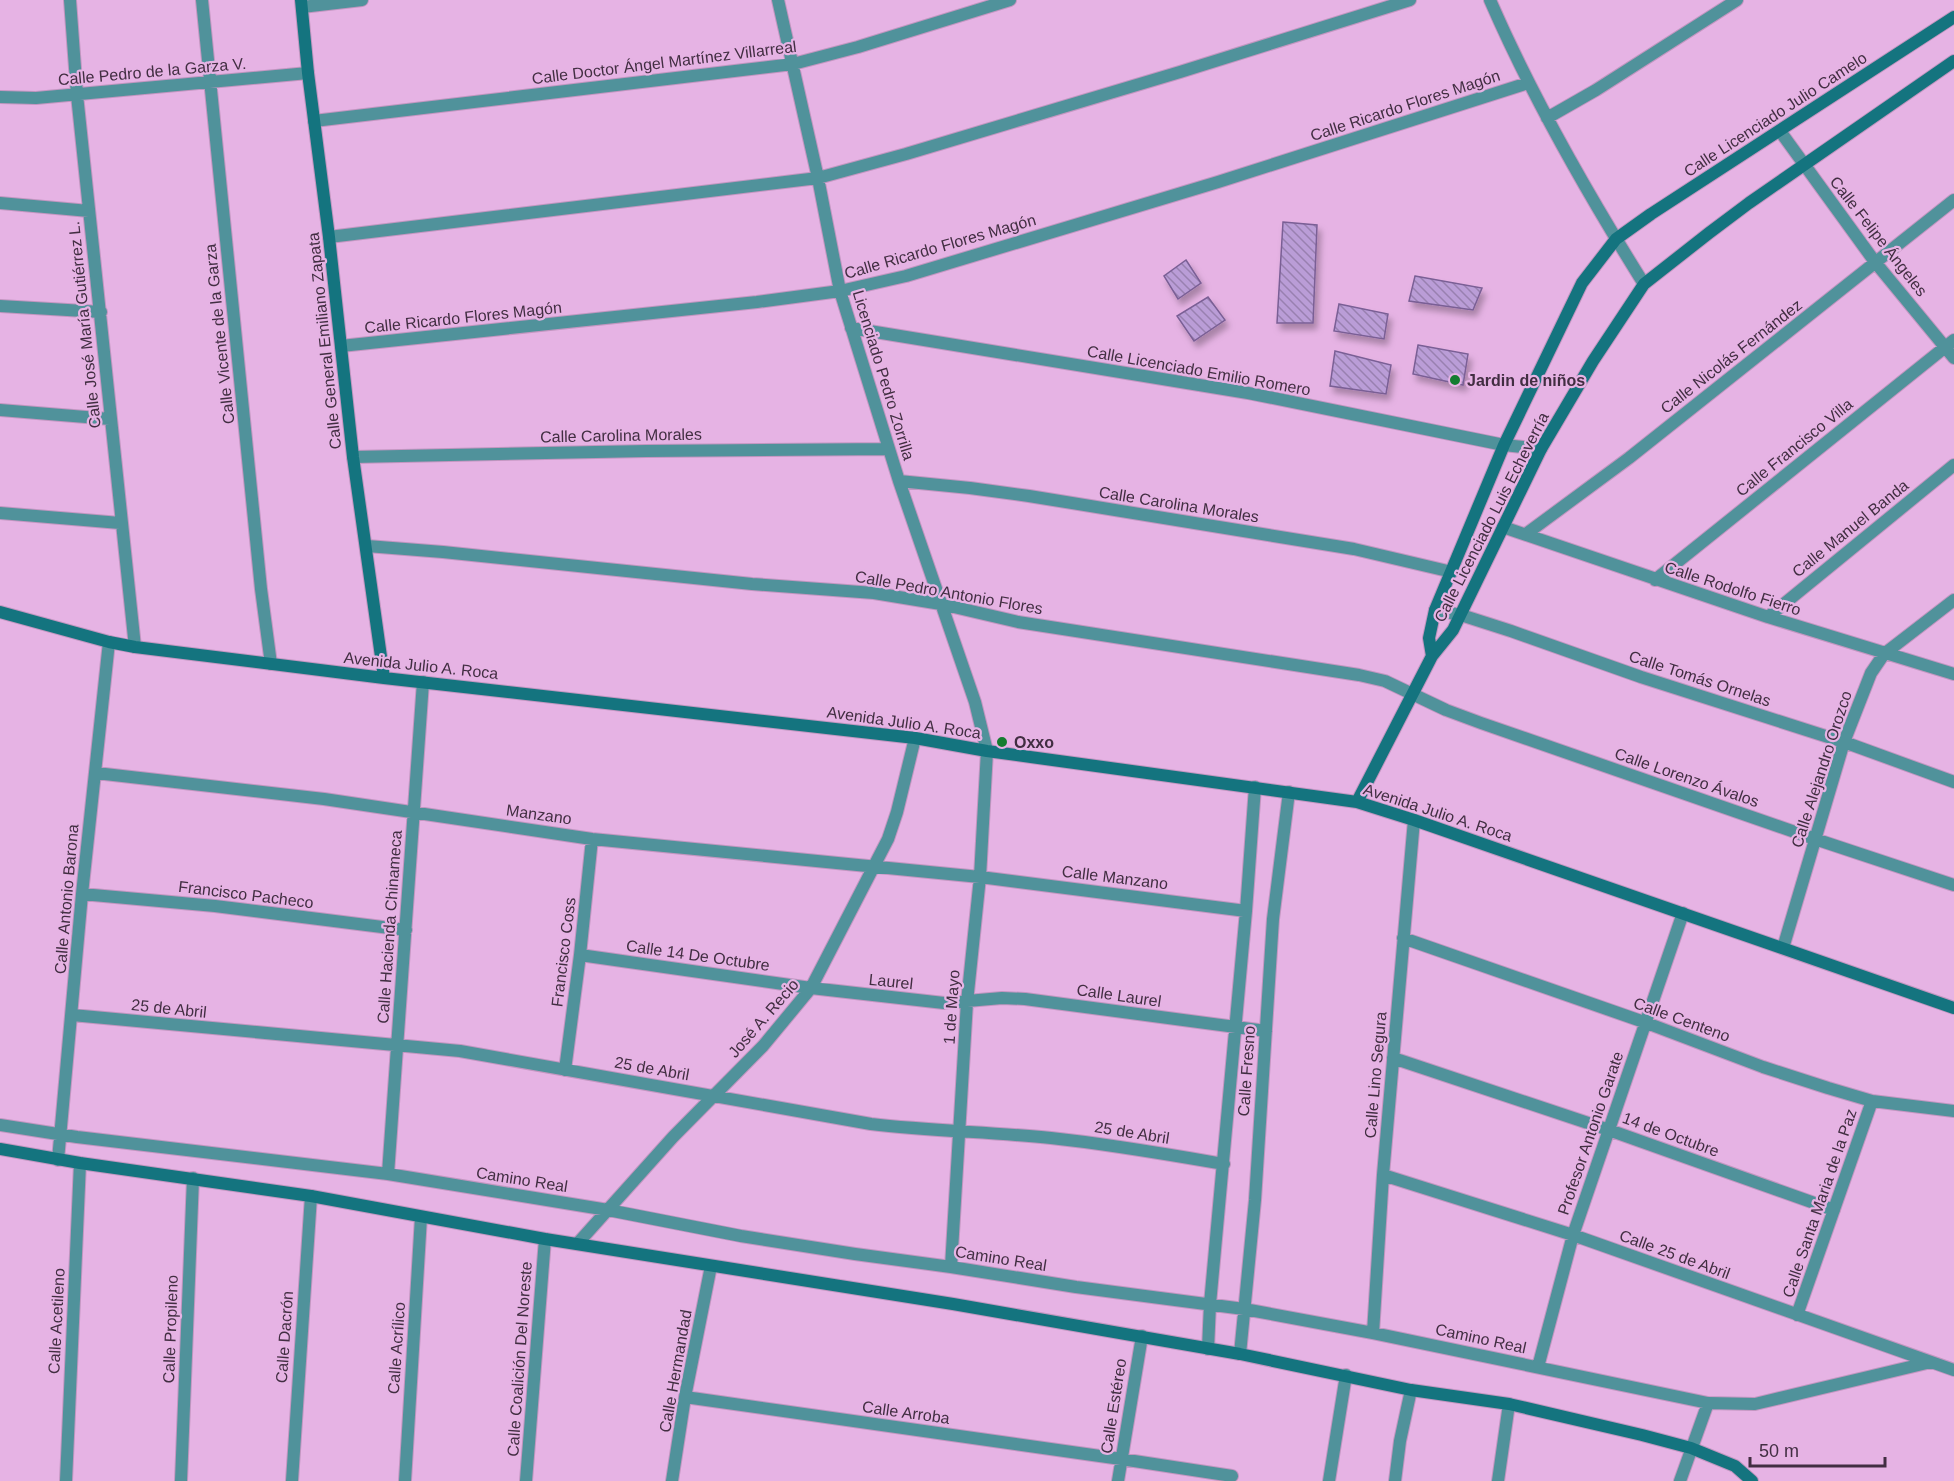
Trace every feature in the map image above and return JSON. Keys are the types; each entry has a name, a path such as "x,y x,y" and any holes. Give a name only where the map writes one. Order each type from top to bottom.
{"street":[{"name":"Calle José María Gutiérrez L.","path":"70,0 76,95 135,647"},
{"name":"Calle Vicente de la Garza","path":"202,0 271,664"},
{"path":"302,4 362,0"},
{"name":"Licenciado Pedro Zorrilla","path":"778,0 819,178 840,291 899,481 975,702 987,751"},
{"name":"Calle Doctor Ángel Martínez Villarreal","path":"314,121 793,64 858,47 1010,0"},
{"path":"330,237 819,178 1123,89 1410,0"},
{"path":"1547,118 1596,90 1737,0"},
{"path":"1494,2 1528,83 1644,284 1709,233 1834,143 1954,61"},
{"name":"Calle General Emiliano Zapata","path":"302,4 353,457 384,678"},
{"name":"Calle Licenciado Julio Camelo","path":"1616,239 1954,18"},
{"name":"Calle Pedro de la Garza V.","path":"0,97 36,98 76,95 308,73"},
{"name":"Calle Ricardo Flores Magón","path":"341,346 757,302 840,291 906,276 1207,185 1528,83"},
{"name":"Calle Felipe Ángeles","path":"1780,131 1875,262 1950,343 1954,358"},
{"name":"Calle Nicolás Fernández","path":"1526,534 1629,458 1954,200"},
{"path":"0,203 89,211"},
{"name":"Calle Licenciado Luis Echeverría","path":"1432,656 1429,638 1435,610 1504,445 1582,283 1616,239"},
{"name":"Calle Licenciado Luis Echeverría","path":"1357,802 1432,656 1453,630 1461,615 1541,449 1593,361 1644,284"},
{"path":"0,306 101,312"},
{"name":"Calle Licenciado Emilio Romero","path":"851,328 1248,393 1504,445 1541,449"},
{"name":"Calle Francisco Villa","path":"1655,580 1950,343"},
{"path":"0,410 110,419"},
{"name":"Calle Carolina Morales","path":"353,457 889,449"},
{"name":"Calle Manuel Banda","path":"1768,617 1954,465"},
{"name":"Calle Carolina Morales","path":"899,481 1029,496 1354,549 1452,572"},
{"path":"0,513 120,523"},
{"name":"Calle Rodolfo Fierro","path":"1503,527 1768,617 1954,674"},
{"name":"Calle Pedro Antonio Flores","path":"367,546 752,584 874,593 941,604 1018,622 1359,675 1385,681 1412,694"},
{"name":"Calle Alejandro Orozco","path":"1783,948 1844,742 1871,673 1884,654 1954,600"},
{"name":"Calle Tomás Ornelas","path":"1435,610 1461,615 1641,677 1844,742 1954,782"},
{"name":"Avenida Julio A. Roca","path":"0,612 135,647 384,678 915,738 987,751 1357,802 1954,1008"},
{"name":"Calle Antonio Barona","path":"58,1160 82,894 109,642"},
{"name":"Calle Hacienda Chinameca","path":"388,1174 423,682"},
{"name":"Calle Lorenzo Ávalos","path":"1412,694 1481,723 1954,885"},
{"name":"José A. Recio","path":"578,1243 673,1137 763,1046 811,988 888,839 915,738"},
{"name":"1 de Mayo","path":"951,1267 967,1002 980,877 987,751"},
{"name":"Manzano","path":"96,772 324,799 592,838 980,877"},
{"name":"Calle Fresno","path":"1208,1349 1255,787"},
{"name":"Calle Fresno","path":"1240,1354 1255,1200 1273,919 1289,792"},
{"name":"Calle Lino Segura","path":"1373,1333 1383,1175 1414,820"},
{"name":"Francisco Coss","path":"565,1070 592,838"},
{"name":"Calle Manzano","path":"980,877 1246,911"},
{"name":"Francisco Pacheco","path":"82,894 215,906 406,930"},
{"name":"Profesor Antonio Garate","path":"1538,1367 1573,1235 1683,913"},
{"name":"Calle Centeno","path":"1403,938 1644,1022 1763,1067 1872,1101 1954,1111"},
{"name":"Calle 14 De Octubre","path":"580,955 811,988"},
{"name":"Laurel","path":"811,988 944,1003 967,1002"},
{"name":"Calle Laurel","path":"967,1002 1002,998 1025,999 1266,1031"},
{"name":"25 de Abril","path":"72,1015 471,1053 871,1124 1090,1142 1224,1164"},
{"name":"14 de Octubre","path":"1393,1058 1609,1130 1834,1210"},
{"name":"Calle Santa Maria de la Paz","path":"1797,1315 1872,1101"},
{"name":"Camino Real","path":"0,1125 61,1135 388,1174 608,1210 796,1245 1076,1287 1244,1309 1373,1333 1708,1403 1755,1404 1931,1362"},
{"path":"0,1149 58,1160 311,1196 545,1239 953,1304 1240,1354 1411,1389 1509,1404 1691,1448 1735,1466 1752,1481"},
{"name":"Calle Acetileno","path":"66,1481 80,1163"},
{"name":"Calle 25 de Abril","path":"1383,1175 1573,1235 1954,1370"},
{"name":"Calle Propileno","path":"180,1481 193,1178"},
{"name":"Calle Dacrón","path":"292,1481 311,1196"},
{"name":"Calle Acrílico","path":"405,1481 421,1217"},
{"name":"Calle Coalición Del Noreste","path":"526,1481 545,1239"},
{"name":"Calle Hermandad","path":"672,1481 685,1397 711,1266"},
{"name":"Calle Estéreo","path":"1118,1481 1142,1336"},
{"path":"1329,1481 1346,1376"},
{"path":"1395,1481 1400,1441 1411,1389"},
{"name":"Calle Arroba","path":"685,1397 1232,1476"},
{"path":"1680,1481 1708,1403"},
{"path":"1498,1481 1509,1404"}],"building":[{"path":"1283,222 1317,225 1313,323 1277,323"},
{"path":"1186,260 1201,283 1178,299 1164,276"},
{"path":"1415,276 1482,288 1473,310 1409,301"},
{"path":"1208,297 1225,320 1194,341 1177,316"},
{"path":"1339,304 1388,314 1384,339 1334,331"},
{"path":"1418,345 1468,354 1463,385 1413,374"},
{"path":"1335,351 1391,365 1386,394 1330,386"}],"place":[{"name":"Jardin de niños","path":"1455,380"},
{"name":"Oxxo","path":"1002,742"}]}
